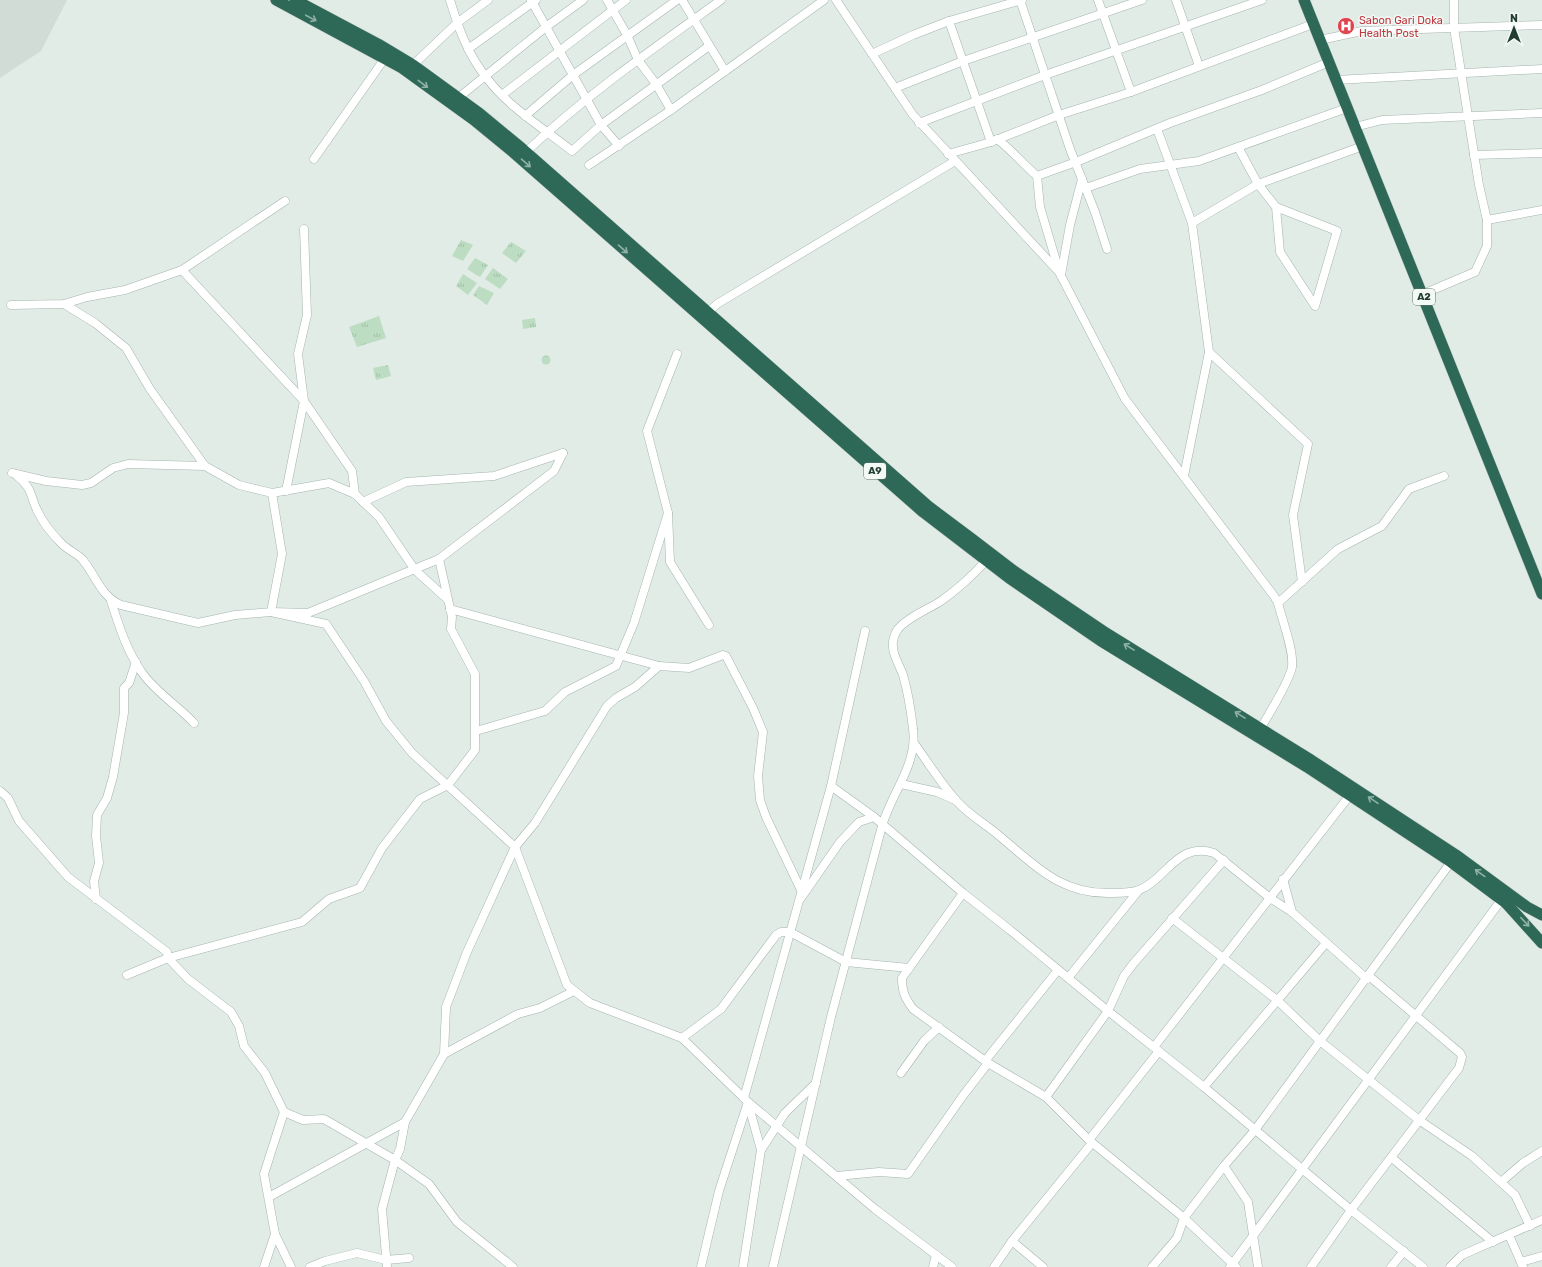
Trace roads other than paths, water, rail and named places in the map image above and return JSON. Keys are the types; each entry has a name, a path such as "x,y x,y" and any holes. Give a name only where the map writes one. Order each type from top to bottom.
{"highway":[{"name":"A9","path":"276,0 386,58 408,72 504,144 923,512 986,561 1102,641 1350,795 1451,862 1502,899 1542,943"},
{"name":"A9","path":"295,0 378,44 413,65 458,98 526,152 923,501 1014,571 1106,633 1261,728 1437,843 1527,907 1542,915"},
{"name":"A2","path":"1307,0 1313,24 1423,294 1542,594"}],"street":[{"path":"450,0 457,24 468,49 486,78 525,116 572,151 601,125 709,46"},
{"path":"413,65 457,24 488,0"},
{"path":"458,98 486,78 546,27 583,0"},
{"path":"606,0 627,36 638,60 656,84 671,110"},
{"path":"502,95 626,0"},
{"path":"525,116 573,75 677,0"},
{"path":"682,0 725,71"},
{"path":"526,152 586,99 721,0"},
{"path":"589,165 671,110 824,0"},
{"path":"836,0 894,88 919,122 1060,274"},
{"path":"872,54 912,35 949,21 1021,0 1045,75 1107,249"},
{"path":"1098,0 1131,92"},
{"path":"894,88 963,61 1142,0"},
{"path":"1176,0 1199,66"},
{"path":"919,122 1045,75 1185,28 1262,0"},
{"path":"1423,294 1475,272 1486,246 1487,220 1478,185 1454,28 1454,0"},
{"path":"468,49 533,1 559,51 601,125 619,146"},
{"path":"949,21 976,100 994,140 1007,146 1021,163 1037,176 1040,207 1060,274 1125,399 1278,603 1291,654 1292,667 1288,678 1261,728"},
{"path":"948,154 994,140 1059,115 1131,92 1313,24"},
{"path":"1320,40 1362,31 1542,25"},
{"path":"314,159 386,58"},
{"path":"1037,176 1262,90 1329,62"},
{"path":"1336,80 1542,70"},
{"path":"1086,188 1140,169 1199,161 1347,108"},
{"path":"1355,127 1382,120 1468,115 1542,113"},
{"path":"1157,129 1192,223 1209,352 1184,476"},
{"path":"1192,223 1258,184 1363,146"},
{"path":"1238,147 1258,184 1276,208 1280,252 1316,306 1337,231 1276,208"},
{"path":"1474,155 1542,153"},
{"path":"708,312 717,304 955,161"},
{"path":"1060,274 1070,225 1082,179"},
{"path":"11,305 64,304 87,297 125,290 182,270 285,201"},
{"path":"1487,220 1542,210"},
{"path":"286,491 304,401 298,354 307,315 304,229"},
{"path":"182,270 304,401 352,470 354,494"},
{"path":"64,304 95,323 126,348 150,389 205,466 239,485 272,493 329,483 354,494 379,517 415,570 448,599"},
{"path":"1209,352 1308,444 1293,516 1302,582"},
{"path":"677,354 647,431 668,513 670,562 709,625"},
{"path":"110,601 121,605 198,622 235,615 271,612 308,613 440,559 554,471 563,453 494,476 406,482 363,502"},
{"path":"194,723 157,689 136,662 128,647 110,601 96,583 81,559 62,545 43,520 38,512 31,490 12,473 46,481 82,485 91,483 113,468 128,464 205,466"},
{"path":"1278,603 1338,549 1382,526 1409,489 1444,476"},
{"path":"271,612 282,554 272,493"},
{"path":"476,732 545,712 565,692 616,666 634,623 668,513"},
{"path":"127,975 168,958 302,922 329,899 360,888 382,848 420,799 448,785 475,750 475,674 451,629 452,617 440,559"},
{"path":"773,1267 816,1083 882,826 887,809 901,784 914,743 914,730 906,689 893,647 893,639 897,630 906,622 962,586 986,561"},
{"path":"450,609 659,666 689,668 723,654 726,656 753,708 763,732 758,776 760,800 766,817 801,895"},
{"path":"271,612 326,624 364,681 386,721 412,753 515,847 567,985 590,1003 682,1038 746,1100 875,1209 952,1267"},
{"path":"701,1267 719,1191 746,1100 790,932 831,786 865,631"},
{"path":"96,899 94,881 99,863 96,836 97,815 107,798 113,777 124,713 124,688 129,683 136,662"},
{"path":"387,1264 382,1209 395,1160 400,1149 405,1122 444,1054 446,1007 467,952 515,847 536,823 607,706 616,698 635,688 659,666"},
{"path":"914,743 956,800 1048,876 1078,891 1097,893 1139,890"},
{"path":"901,784 932,791 956,800"},
{"path":"831,786 874,817 882,826 963,893 1204,1087 1351,1210 1423,1267"},
{"path":"0,791 8,798 19,821 68,877 168,952 168,958 188,978 232,1012 239,1026 244,1046 265,1073 284,1112 303,1120 324,1119 395,1160 429,1184 457,1222 513,1267"},
{"path":"994,1267 1012,1241 1091,1142 1156,1049 1284,879 1350,795"},
{"path":"801,895 840,842 858,822 874,817"},
{"path":"1068,978 1139,890 1176,860 1193,852 1206,850 1214,853 1224,860 1270,898 1292,912 1368,978 1417,1015 1462,1056 1458,1068 1392,1158 1351,1210 1311,1267"},
{"path":"1046,1098 1108,1011 1124,976 1172,918 1224,860"},
{"path":"1152,1267 1177,1238 1184,1218 1224,1166 1255,1130 1368,978 1451,862"},
{"path":"1284,879 1292,912"},
{"path":"963,893 902,978 904,998 913,1009 987,1062 1046,1098 1091,1142 1184,1218 1233,1266 1302,1169 1502,899"},
{"path":"1172,918 1277,1000 1320,1041 1419,1120 1472,1156 1519,1200 1530,1226"},
{"path":"682,1038 721,1009 776,935 781,932 790,932 846,962 909,968"},
{"path":"1204,1087 1326,943"},
{"path":"837,1176 879,1172 908,1174 987,1062 1058,970"},
{"path":"444,1054 518,1014 540,1008 574,991"},
{"path":"902,1073 924,1041 938,1027"},
{"path":"743,1267 761,1150 785,1113 816,1083"},
{"path":"746,1100 761,1150"},
{"path":"284,1112 264,1174 275,1234 291,1267"},
{"path":"269,1197 405,1122"},
{"path":"1501,1182 1523,1163 1541,1155"},
{"path":"1392,1158 1493,1242"},
{"path":"1224,1166 1248,1202 1258,1267"},
{"path":"1450,1267 1462,1255 1542,1220"},
{"path":"264,1267 275,1234"},
{"path":"1510,1235 1522,1264 1542,1256"},
{"path":"1012,1241 1043,1267"},
{"path":"1391,1267 1404,1251"},
{"path":"310,1267 325,1261 357,1253 387,1264 409,1258"},
{"path":"933,1267 936,1255"}],"place":[{"name":"Sabon Gari Doka Health Post","path":"1346,26"}]}
